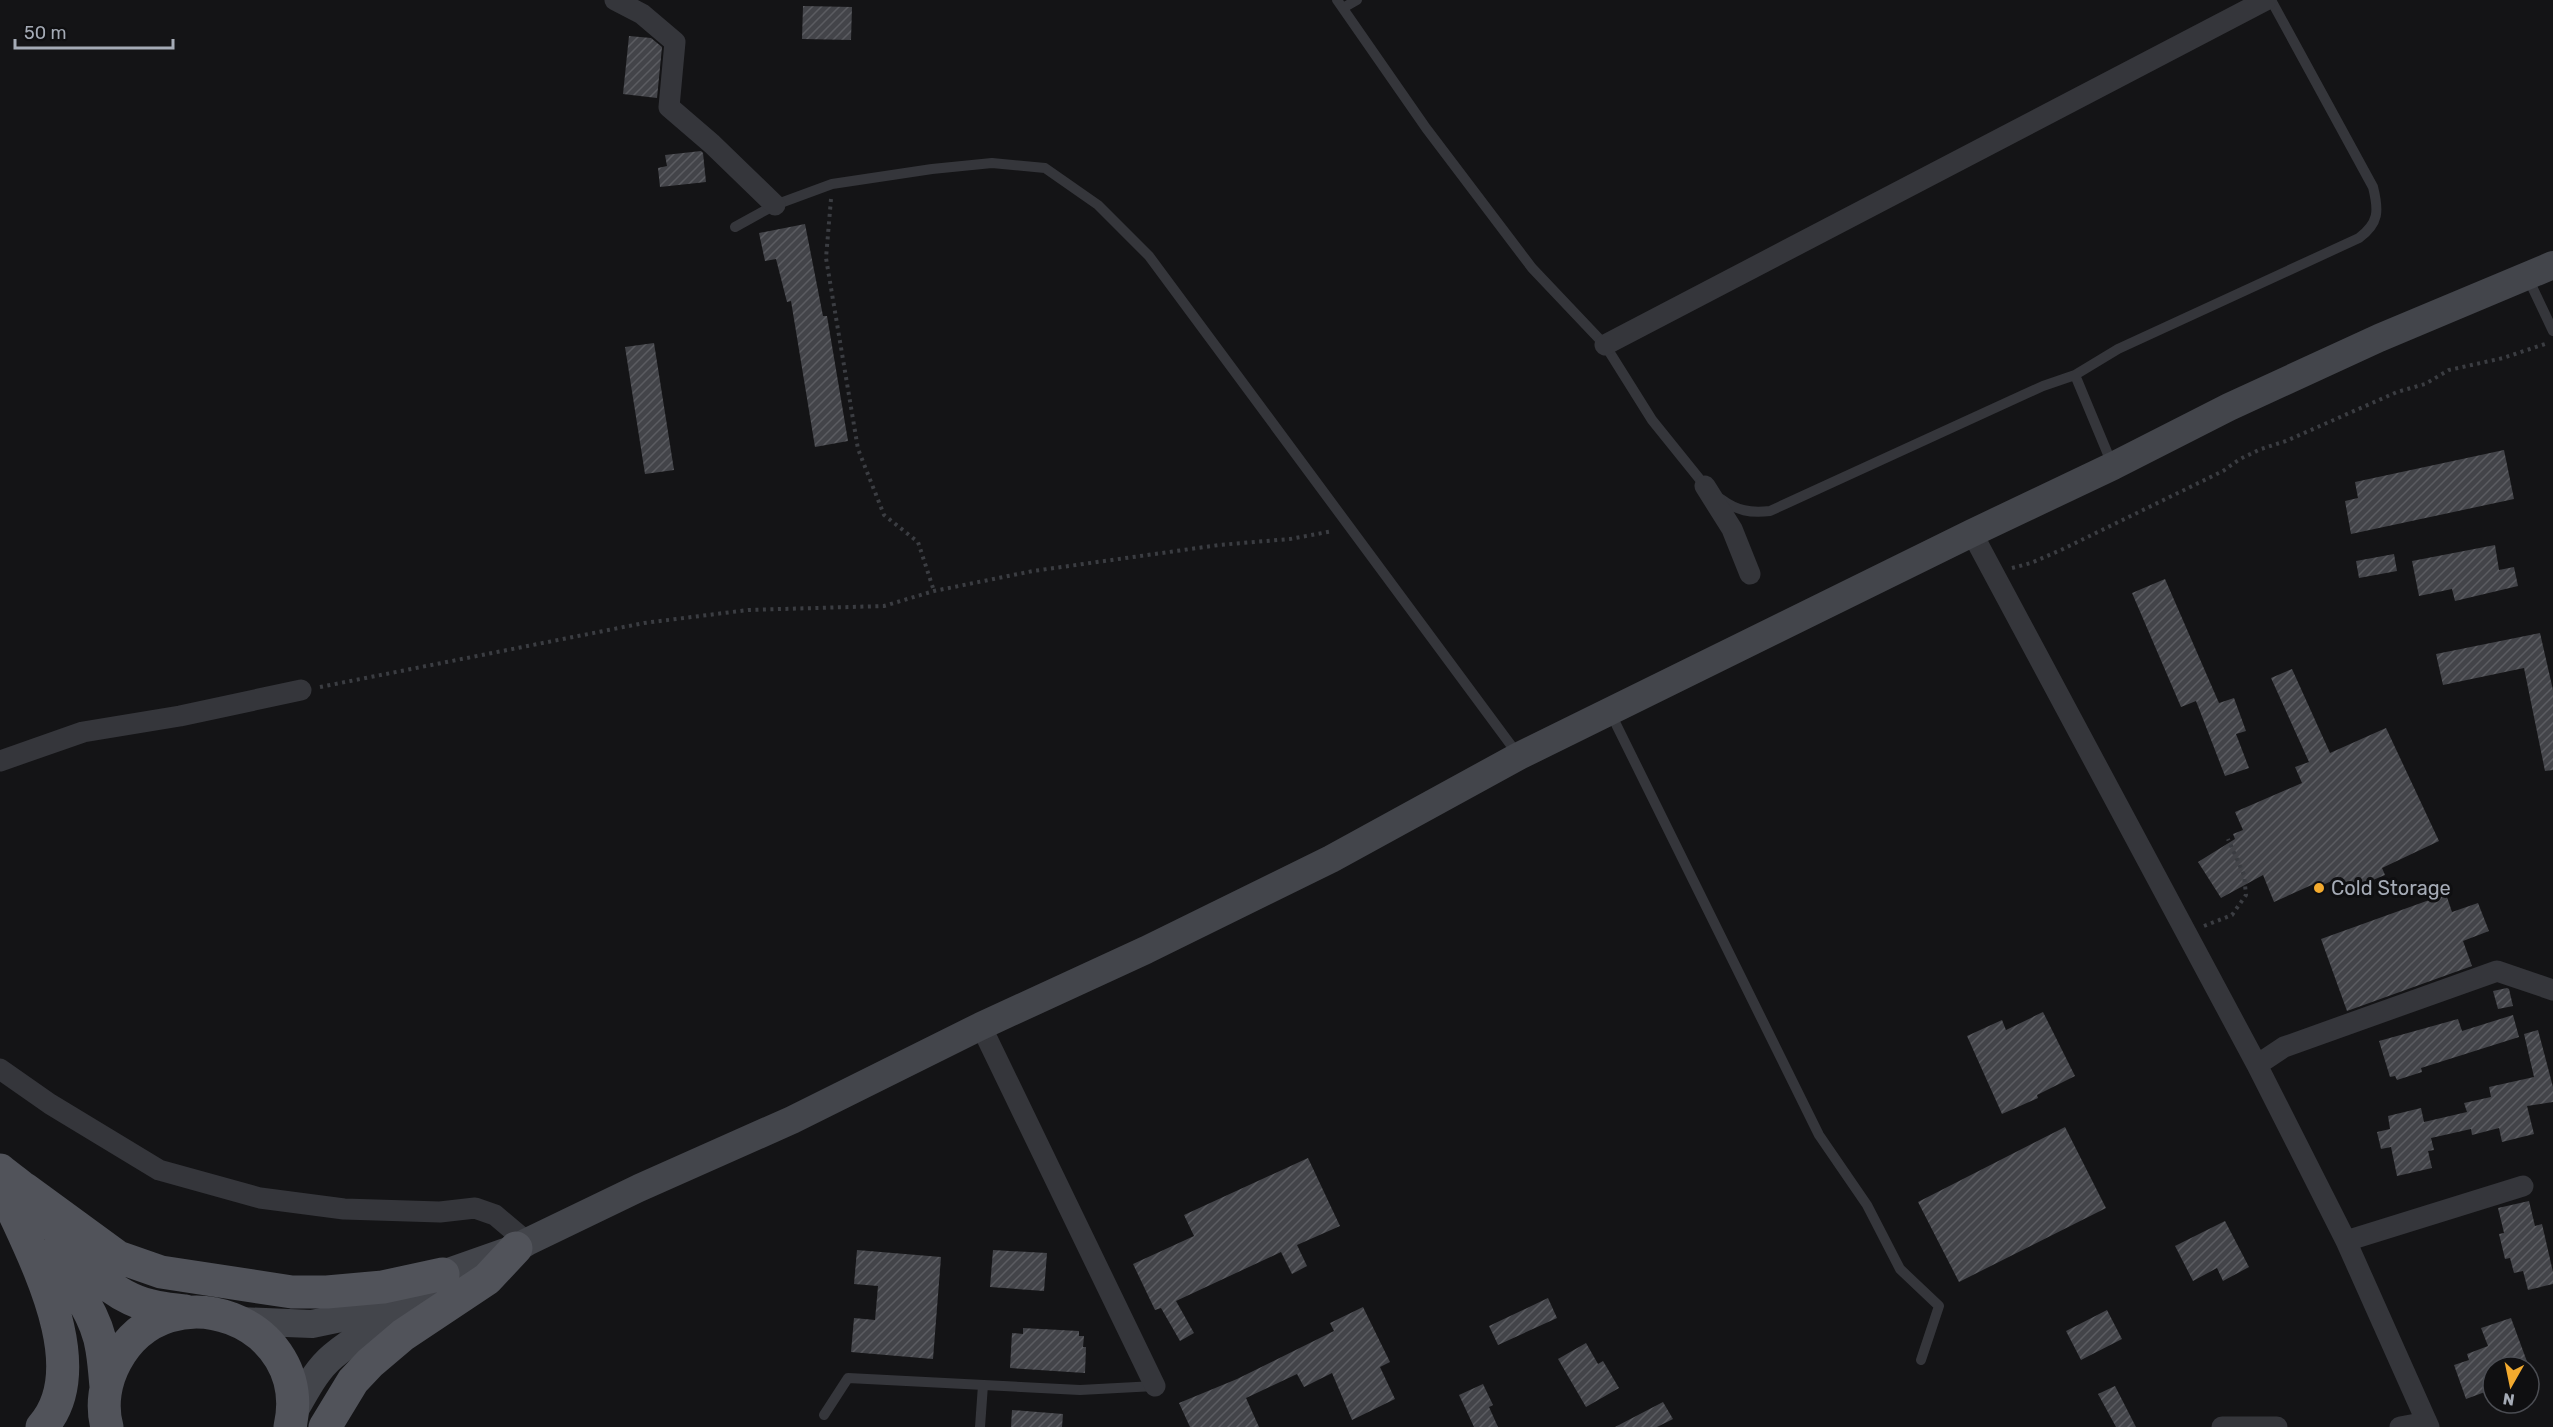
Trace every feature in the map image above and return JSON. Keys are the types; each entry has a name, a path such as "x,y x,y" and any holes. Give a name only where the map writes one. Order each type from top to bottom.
{"main road":[{"path":"8,1187 91,1272 110,1287 132,1299 159,1308 217,1314 240,1321 312,1324 336,1319 443,1274 521,1245 639,1188 792,1120 981,1026 1146,950 1330,859 1519,756 2229,407 2379,338 2553,265"},
{"path":"8,1187 118,1257 160,1272 292,1292 327,1292 383,1287 443,1274"},
{"path":"8,1187 78,1291 91,1317 102,1348 102,1412"},
{"path":"8,1187 47,1286 62,1351 62,1374 58,1396 42,1427"},
{"path":"292,1420 312,1380 332,1357 352,1343 450,1289 521,1245"},
{"path":"325,1427 354,1381 370,1363 402,1335 487,1279 521,1245"},
{"path":"102,1412 112,1369 122,1351 136,1335 163,1319 193,1312"},
{"path":"240,1321 270,1343 281,1359 293,1394 292,1420"}],"street":[{"path":"615,0 642,14 675,42 669,107 775,205"},
{"path":"1605,345 2266,0"},
{"path":"1705,486 1732,529 1750,574"},
{"path":"1972,532 2257,1065 2346,1241 2428,1424 2400,1427"},
{"path":"0,761 83,732 180,716 302,690"},
{"path":"2257,1065 2284,1047 2496,971 2553,990"},
{"path":"981,1026 1155,1386"},
{"path":"0,1068 50,1104 159,1170 260,1198 344,1209 440,1212 475,1208 495,1215 521,1245"},
{"path":"2346,1241 2523,1186"},
{"path":"2223,1427 2277,1427"}],"lane":[{"path":"1357,0 1340,4 1426,128 1532,268 1605,345 1652,420 1705,486 1731,507 1750,513 1770,511 2043,386 2075,375 2118,349 2359,238 2372,229 2377,201 2373,187 2271,0"},
{"path":"735,227 775,205 832,184 932,169 992,163 1045,168 1098,205 1149,256 1519,756"},
{"path":"2527,276 2553,331"},
{"path":"2075,375 2113,466"},
{"path":"1610,712 1819,1136 1868,1205 1900,1269 1939,1306 1922,1360"},
{"path":"824,1415 848,1378 1080,1390 1155,1386"},
{"path":"980,1427 983,1385"}],"path":[{"path":"832,184 826,258 858,449 884,515 918,542 934,591"},
{"path":"1994,573 2031,563 2063,549 2223,471 2240,459 2261,449 2286,441 2397,392 2425,384 2449,370 2503,358 2544,344 2553,338"},
{"path":"302,690 644,623 748,610 884,606 934,591 1033,571 1219,545 1290,539 1349,527"},
{"path":"2186,932 2232,915 2246,895 2244,875 2228,839"}],"building":[{"path":"803,6 852,7 851,40 802,39"},
{"path":"629,36 651,38 662,47 657,98 623,94"},
{"path":"701,151 706,182 660,187 658,168 667,166 665,155"},
{"path":"805,224 823,316 827,316 848,441 815,447 791,301 787,302 776,259 765,261 759,233"},
{"path":"654,343 674,470 645,474 625,347"},
{"path":"2504,450 2514,499 2351,534 2345,501 2358,498 2355,482"},
{"path":"2495,545 2499,570 2514,567 2518,586 2455,601 2452,589 2419,596 2412,561"},
{"path":"2394,554 2397,571 2359,578 2356,561"},
{"path":"2165,579 2219,703 2234,698 2246,731 2236,734 2249,768 2225,776 2196,701 2181,707 2132,593"},
{"path":"2540,633 2553,690 2553,770 2545,771 2524,668 2443,685 2436,654"},
{"path":"2292,669 2330,753 2386,728 2439,841 2382,868 2385,875 2346,891 2341,877 2318,887 2316,883 2274,902 2263,875 2221,898 2198,862 2235,839 2233,834 2243,830 2235,812 2302,783 2295,767 2309,762 2271,678"},
{"path":"2446,894 2452,912 2478,903 2489,931 2463,941 2472,966 2347,1011 2321,939"},
{"path":"2507,988 2513,1006 2498,1009 2493,991"},
{"path":"2043,1012 2075,1076 2037,1095 2038,1098 2002,1114 1967,1036 2002,1020 2006,1030"},
{"path":"2513,1015 2519,1037 2421,1068 2422,1072 2397,1080 2395,1076 2390,1077 2379,1041 2458,1019 2462,1031"},
{"path":"2538,1030 2553,1087 2553,1102 2527,1106 2534,1134 2502,1142 2499,1128 2472,1135 2471,1129 2431,1138 2434,1150 2428,1151 2432,1168 2397,1176 2391,1147 2381,1149 2377,1132 2390,1129 2388,1116 2421,1108 2424,1122 2467,1112 2464,1103 2491,1097 2489,1087 2534,1077 2524,1034"},
{"path":"2065,1127 2106,1208 1959,1282 1918,1202"},
{"path":"1308,1158 1340,1226 1297,1245 1307,1266 1292,1274 1281,1252 1176,1301 1194,1333 1180,1341 1161,1308 1155,1310 1133,1264 1194,1236 1184,1215"},
{"path":"2529,1201 2535,1226 2542,1224 2553,1272 2553,1284 2528,1290 2523,1271 2514,1273 2510,1258 2505,1259 2499,1234 2504,1233 2498,1208"},
{"path":"2225,1221 2249,1267 2223,1281 2217,1268 2193,1281 2175,1246"},
{"path":"857,1250 941,1257 933,1359 851,1352 854,1318 875,1320 878,1286 854,1284"},
{"path":"993,1250 1047,1253 1044,1291 990,1287"},
{"path":"1548,1298 1557,1318 1498,1345 1489,1326"},
{"path":"1363,1307 1390,1362 1380,1367 1395,1399 1352,1420 1332,1373 1304,1387 1297,1374 1246,1398 1259,1427 1190,1427 1179,1403 1237,1379 1334,1331 1330,1323"},
{"path":"2107,1310 2122,1339 2081,1360 2066,1331"},
{"path":"2511,1318 2525,1355 2481,1355 2481,1393 2466,1399 2454,1365 2469,1360 2467,1354 2488,1346 2481,1328"},
{"path":"1023,1328 1079,1331 1079,1336 1084,1336 1083,1347 1086,1347 1085,1373 1010,1368 1012,1333 1023,1334"},
{"path":"1586,1343 1598,1364 1603,1361 1619,1388 1586,1407 1558,1359"},
{"path":"1483,1384 1493,1405 1489,1407 1498,1427 1474,1427 1459,1395"},
{"path":"2115,1386 2136,1427 2116,1427 2098,1394"},
{"path":"1663,1402 1673,1419 1657,1427 1615,1427"},
{"path":"1012,1410 1063,1414 1062,1427 1011,1427"}],"place":[{"name":"Cold Storage","path":"2319,888"}]}
